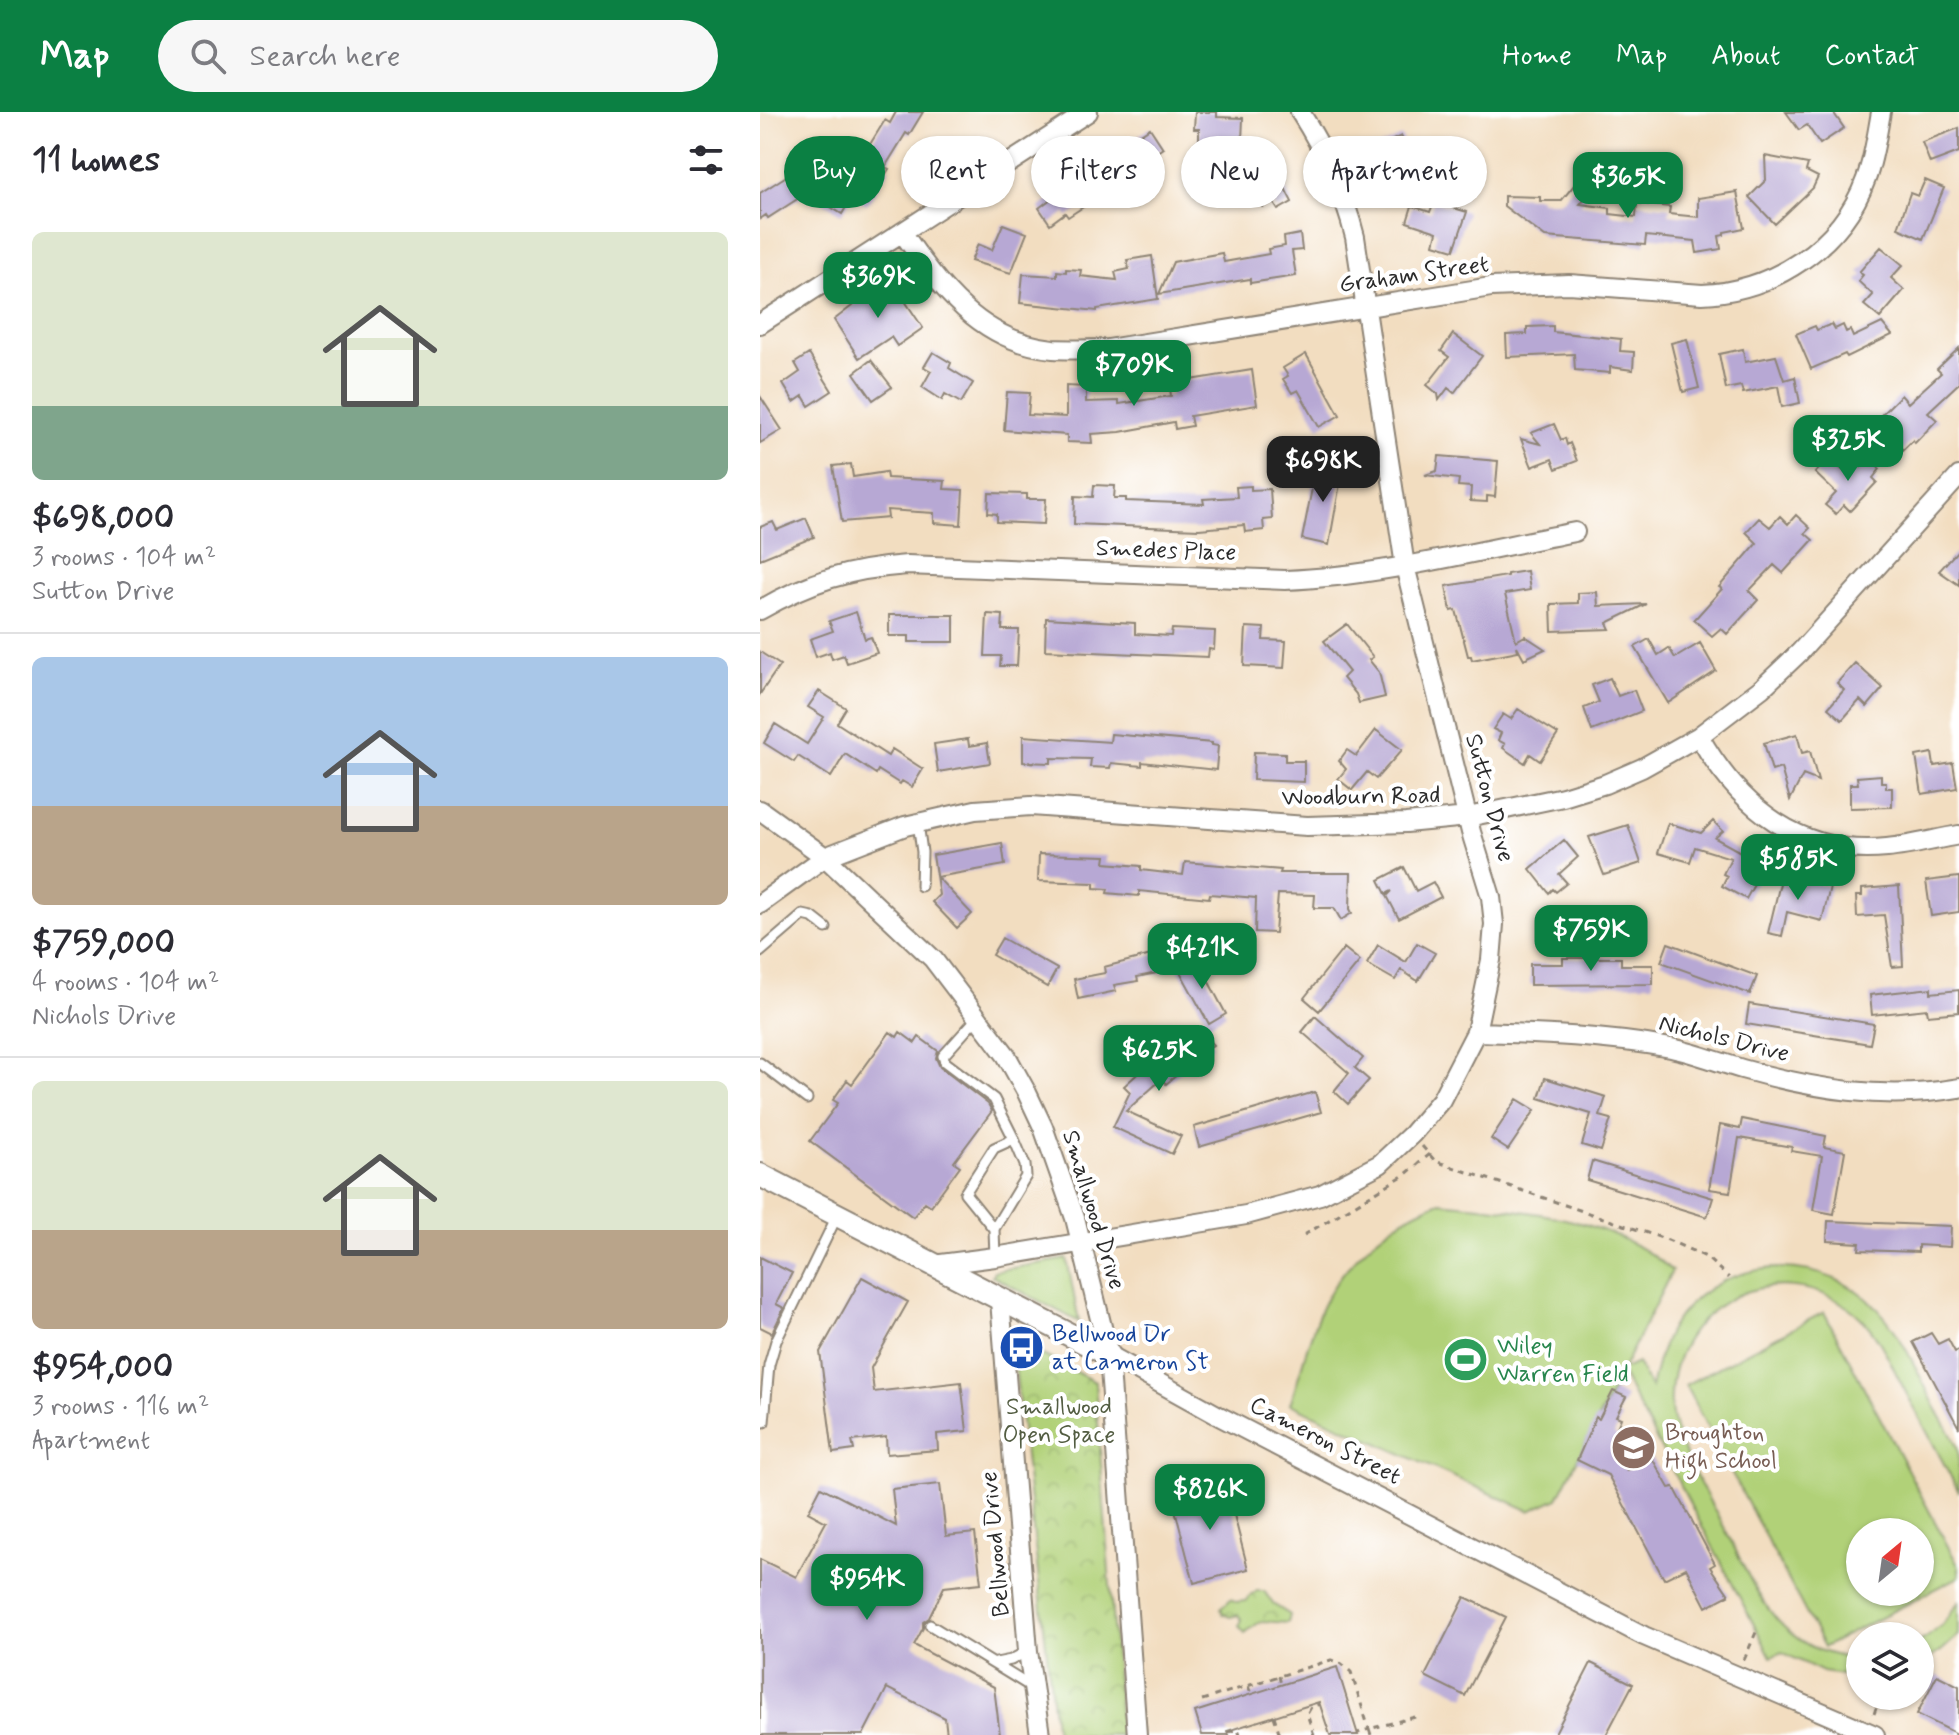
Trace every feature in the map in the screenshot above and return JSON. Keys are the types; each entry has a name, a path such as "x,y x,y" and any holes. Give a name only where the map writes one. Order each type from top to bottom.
{"street":[{"path":"760,324 1088,112"},
{"name":"Sutton Drive","path":"933,1265 1246,1215 1320,1195 1380,1164 1412,1134 1441,1100 1476,1032 1490,969 1494,924 1491,897 1405,566 1355,237 1324,153 1300,112"},
{"name":"Graham Street","path":"902,232 952,300 1012,338 1051,348 1108,349 1491,287 1531,284 1612,286 1702,294 1742,289 1765,282 1822,245 1847,216 1866,178 1881,112"},
{"name":"Woodburn Road","path":"760,904 825,857 953,813 1031,806 1307,826 1406,823 1468,817 1563,797 1605,784 1642,768 1699,736 1762,688 1800,652 1959,476"},
{"name":"Smedes Place","path":"760,610 823,579 866,568 907,565 1285,580 1325,578 1405,566 1575,532"},
{"path":"1699,736 1745,799 1769,819 1806,838 1867,849 1959,835"},
{"name":"Smallwood Drive","path":"760,810 825,857 933,959 978,1017 1027,1093 1054,1155 1081,1241 1109,1355 1137,1735"},
{"name":"Nichols Drive","path":"1476,1032 1579,1035 1625,1040 1676,1049 1811,1086 1854,1093 1881,1095 1959,1088"},
{"name":"Cameron Street","path":"760,1175 1644,1636 1875,1735"},
{"name":"Bellwood Drive","path":"1000,1300 1028,1651 1040,1735"}],"lane":[{"path":"918,823 922,852 921,886"},
{"path":"760,952 803,915 812,917 826,928"},
{"path":"978,1017 943,1056 945,1062 994,1099 1025,1165 1026,1176 994,1229 995,1257"},
{"path":"760,1063 807,1099"},
{"path":"994,1229 965,1193 994,1148 1014,1139"},
{"path":"764,1422 769,1365 776,1341 837,1216"},
{"path":"930,1625 1034,1689"},
{"path":"996,1663 1011,1660 1028,1651"}],"path":[{"path":"1412,1134 1435,1161 1668,1240 1706,1257 1729,1278"},
{"path":"1304,1235 1406,1174 1430,1154"},
{"path":"1737,1676 1757,1630"},
{"path":"1202,1700 1331,1660 1351,1672 1371,1735"},
{"path":"1279,1676 1281,1685"},
{"path":"1248,1686 1251,1694"},
{"path":"1314,1735 1307,1714 1311,1707 1320,1704"},
{"path":"1274,1716 1280,1735"},
{"path":"1358,1733 1419,1716"},
{"path":"1228,1732 1238,1730 1240,1735"}],"green space":[{"name":"Wiley Warren Field","path":"1440,1202 1562,1218 1621,1238 1672,1271 1622,1370 1637,1363 1651,1388 1662,1348 1673,1325 1690,1304 1710,1288 1733,1277 1758,1270 1783,1268 1809,1271 1834,1278 1857,1291 1883,1314 1903,1343 1956,1444 1959,1492 1874,1333 1847,1306 1831,1297 1797,1287 1779,1286 1743,1293 1727,1301 1695,1329 1680,1354 1672,1381 1671,1406 1676,1432 1751,1580 1774,1617 1792,1634 1810,1646 1846,1657 1846,1676 1823,1672 1782,1652 1771,1657 1621,1373 1558,1498 1530,1511 1290,1404 1319,1314 1340,1278 1368,1246 1421,1210"},
{"path":"1067,1259 1079,1322 992,1276 994,1271"},
{"path":"1824,1312 1933,1518 1846,1518 1846,1606 1903,1606 1872,1622 1846,1622 1846,1636 1824,1647 1685,1385"},
{"name":"Smallwood Open Space","path":"1012,1339 1095,1382 1121,1735 1056,1735"},
{"path":"1934,1520 1959,1567 1959,1577 1934,1590"},
{"path":"1257,1591 1264,1591 1273,1604 1290,1615 1288,1623 1261,1621 1245,1633 1239,1626 1242,1620 1238,1615 1230,1617 1223,1614 1221,1608 1231,1599 1245,1601"},
{"path":"1959,1602 1959,1635 1934,1656 1934,1631"}],"building":[{"path":"896,112 923,112 909,135 901,136 885,167 885,136 875,136 885,120 890,123"},
{"path":"1195,112 1217,112 1217,117 1243,118 1242,136 1199,136 1199,129 1194,129"},
{"path":"1786,112 1833,112 1844,128 1820,144 1807,125 1799,130"},
{"path":"1150,128 1155,136 1138,136"},
{"path":"1959,128 1959,152 1930,163 1922,142"},
{"path":"1765,156 1808,164 1806,171 1818,177 1813,188 1775,224 1749,197 1766,180"},
{"path":"784,178 784,208 768,218 766,215 760,219 760,193"},
{"path":"1580,178 1593,188 1580,204 1610,208 1610,214 1636,217 1637,203 1670,207 1669,214 1698,217 1698,198 1737,192 1744,228 1719,236 1721,249 1697,253 1695,241 1646,236 1645,245 1545,237 1504,206 1504,196 1561,201"},
{"path":"1925,180 1944,188 1923,239 1898,228 1910,193 1918,196"},
{"path":"1039,208 1082,208 1068,217 1065,213 1050,224"},
{"path":"1411,208 1430,212 1432,208 1454,208 1467,212 1454,250 1434,244 1437,232 1407,222"},
{"path":"1003,224 1027,233 1011,273 971,261 978,244 992,250"},
{"path":"1300,234 1302,250 1292,251 1296,276 1250,283 1250,279 1159,294 1173,262 1222,253 1224,262 1269,254 1268,249 1285,246 1284,237"},
{"path":"1881,247 1903,265 1891,278 1904,290 1880,318 1864,305 1873,295 1858,281 1863,275 1859,272"},
{"path":"1152,256 1158,299 1097,311 1020,303 1023,274 1057,276 1057,271 1066,272 1066,269 1081,270 1080,276 1117,280 1115,272 1129,269 1127,260"},
{"path":"891,280 923,328 897,346 891,337 859,358 834,320"},
{"path":"1882,323 1892,335 1847,357 1845,354 1811,369 1796,334 1815,326 1817,330 1832,324 1835,329 1843,325 1853,337"},
{"path":"1553,326 1553,332 1621,339 1620,351 1634,352 1633,370 1610,367 1610,373 1575,370 1574,354 1507,357 1506,335 1527,334 1527,327"},
{"path":"1453,334 1482,356 1454,393 1448,388 1439,400 1438,394 1427,385 1449,357 1441,351"},
{"path":"1687,339 1699,388 1683,392 1671,343"},
{"path":"1959,348 1959,383 1928,412 1937,420 1915,443 1913,440 1903,450 1890,436 1894,433 1880,416 1901,395 1908,403 1941,373 1937,369"},
{"path":"1743,349 1745,362 1776,356 1784,380 1795,377 1800,403 1782,407 1778,386 1743,393 1741,386 1726,389 1719,354"},
{"path":"933,352 951,363 949,368 973,383 961,403 945,394 942,400 922,387 931,371 924,367"},
{"path":"809,354 832,391 809,406 803,396 794,402 783,384 800,372 795,363"},
{"path":"1306,354 1340,415 1319,427 1298,390 1292,393 1283,379 1288,376 1283,368"},
{"path":"871,360 892,387 873,400 854,373"},
{"path":"1252,370 1257,405 1190,416 1192,426 1175,429 1174,422 1091,434 1092,443 1067,442 1067,435 1004,430 1007,392 1030,393 1028,415 1066,417 1066,386 1086,387 1086,402 1119,401 1119,404 1171,396 1169,380 1184,378 1185,381"},
{"path":"760,396 782,430 760,443"},
{"path":"1554,424 1561,440 1565,438 1567,445 1570,443 1577,461 1556,469 1552,459 1532,467 1521,439 1540,444 1531,433"},
{"path":"1439,456 1498,461 1495,497 1487,496 1487,502 1470,501 1471,487 1458,486 1459,479 1425,475 1437,471"},
{"path":"1829,458 1845,472 1855,461 1861,467 1869,458 1880,469 1873,478 1877,482 1850,511 1844,505 1836,514 1825,505 1836,493 1815,473"},
{"path":"1322,463 1343,467 1329,545 1302,539 1316,468 1320,469"},
{"path":"851,464 853,477 886,472 887,478 945,481 944,489 963,490 961,525 934,523 934,513 887,510 888,518 842,522 833,466"},
{"path":"1094,485 1115,486 1114,498 1126,498 1126,501 1204,504 1203,499 1237,497 1236,487 1270,489 1272,519 1263,520 1264,530 1245,532 1244,525 1199,529 1074,524 1075,496 1093,497"},
{"path":"989,493 1027,494 1027,499 1046,499 1044,524 997,522 997,514 988,513"},
{"path":"1796,515 1810,528 1805,533 1813,540 1783,573 1774,565 1749,591 1758,600 1727,634 1721,628 1712,636 1694,620 1757,543 1746,532 1759,518 1770,527 1780,516 1788,524"},
{"path":"806,518 814,537 760,559 760,527 773,522 777,530"},
{"path":"1959,549 1959,585 1939,571"},
{"path":"1527,571 1530,590 1505,594 1516,641 1525,636 1545,649 1524,659 1517,646 1518,651 1472,660 1468,656 1456,610 1451,611 1446,586"},
{"path":"1597,592 1598,606 1646,604 1607,623 1610,629 1552,631 1551,604 1578,603 1578,593"},
{"path":"856,612 865,639 871,637 877,653 847,663 844,655 832,659 830,652 816,657 810,639 833,631 829,621"},
{"path":"987,614 1003,615 1002,630 1019,630 1017,666 1000,666 1001,656 985,656"},
{"path":"889,615 954,615 954,642 909,642 909,636 889,636"},
{"path":"1046,618 1135,623 1135,634 1171,636 1172,629 1215,631 1214,650 1209,649 1208,657 1045,650"},
{"path":"1347,624 1373,657 1369,660 1379,672 1385,697 1359,703 1343,678 1349,672 1324,641"},
{"path":"1246,627 1264,628 1263,640 1286,641 1284,668 1244,666"},
{"path":"1649,639 1658,655 1669,648 1675,658 1700,643 1716,671 1668,703 1635,647"},
{"path":"760,652 780,665 760,694"},
{"path":"1855,663 1883,688 1867,707 1860,700 1842,720 1828,708 1844,690 1837,683"},
{"path":"1610,678 1618,696 1634,690 1642,711 1592,731 1584,708 1599,702 1592,685"},
{"path":"819,691 846,708 837,723 888,756 892,749 923,769 912,787 902,781 900,784 878,770 876,774 845,754 831,777 798,756 794,762 764,743 775,724 807,744 824,717 808,707"},
{"path":"1518,709 1558,734 1540,761 1530,754 1525,763 1503,748 1505,744 1498,740 1501,733 1493,729 1503,714 1511,719"},
{"path":"1376,730 1402,750 1376,779 1367,772 1352,790 1338,779 1346,769 1339,761 1347,750 1356,756"},
{"path":"1111,734 1212,743 1218,746 1216,770 1142,762 1142,766 1111,763 1110,768 1090,767 1091,759 1051,758 1051,763 1023,762 1023,736 1110,742"},
{"path":"1797,734 1802,753 1810,751 1818,781 1803,775 1790,800 1781,768 1772,771 1764,743"},
{"path":"968,739 969,746 987,743 990,763 938,772 934,744"},
{"path":"1254,752 1285,753 1285,761 1304,761 1304,782 1253,780"},
{"path":"1932,753 1934,766 1953,763 1957,788 1922,794 1916,756"},
{"path":"1881,775 1881,782 1886,782 1886,788 1892,788 1892,807 1850,808 1850,784 1858,784 1857,777"},
{"path":"1713,821 1723,831 1715,838 1757,861 1751,873 1751,878 1756,881 1746,899 1722,886 1727,876 1723,874 1731,858 1695,847 1690,862 1658,853 1668,823 1701,833"},
{"path":"1628,825 1641,863 1604,875 1589,837"},
{"path":"1564,840 1578,857 1559,874 1567,883 1556,892 1553,889 1549,893 1530,869"},
{"path":"1002,843 1005,865 937,877 972,914 957,928 932,902 939,895 933,855"},
{"path":"1039,854 1106,856 1105,863 1141,866 1141,870 1183,875 1185,862 1281,870 1280,873 1351,873 1352,913 1341,920 1334,908 1314,908 1315,895 1278,894 1275,933 1255,932 1256,898 1210,894 1209,898 1139,891 1139,896 1107,893 1108,889 1094,888 1094,883 1038,881"},
{"path":"1404,867 1416,891 1433,882 1441,897 1399,919 1387,896 1392,891 1386,894 1379,880"},
{"path":"1782,875 1830,887 1822,921 1787,912 1782,936 1768,933"},
{"path":"1959,877 1959,912 1931,916 1926,881"},
{"path":"1899,886 1903,966 1892,967 1884,915 1857,917 1856,896 1862,896 1862,889"},
{"path":"1002,938 1057,969 1047,987 992,955"},
{"path":"1417,943 1435,953 1418,981 1401,970 1395,980 1367,964 1378,945 1406,962"},
{"path":"1668,943 1757,976 1750,994 1661,962"},
{"path":"1344,948 1360,961 1319,1011 1304,998"},
{"path":"1163,952 1167,971 1114,985 1116,991 1078,999 1074,979 1105,973 1104,967"},
{"path":"1196,958 1226,1014 1209,1024 1178,968"},
{"path":"1563,958 1621,958 1621,965 1653,965 1653,984 1530,985 1530,964 1563,964"},
{"path":"1931,988 1931,993 1959,990 1959,1012 1928,1015 1927,1009 1872,1015 1870,995"},
{"path":"1749,1004 1874,1024 1870,1044 1746,1024"},
{"path":"1315,1016 1363,1058 1355,1068 1369,1080 1348,1104 1334,1091 1349,1073 1302,1032"},
{"path":"1199,1030 1213,1045 1166,1084 1162,1079 1126,1111 1181,1136 1172,1154 1113,1127 1130,1092 1124,1086 1153,1060 1157,1065"},
{"path":"890,1032 897,1037 900,1032 915,1043 919,1037 938,1051 936,1058 940,1067 988,1104 992,1111 954,1162 960,1166 931,1206 925,1202 913,1217 810,1141 838,1103 833,1100 847,1080 852,1084"},
{"path":"1545,1078 1606,1097 1600,1116 1611,1119 1601,1151 1582,1145 1591,1114 1539,1098"},
{"path":"1315,1092 1321,1112 1199,1147 1194,1127"},
{"path":"1517,1099 1535,1110 1508,1150 1491,1139"},
{"path":"1742,1119 1826,1136 1824,1147 1845,1151 1834,1214 1813,1210 1822,1156 1791,1151 1792,1147 1739,1138 1730,1192 1709,1189 1720,1125 1740,1129"},
{"path":"1592,1161 1713,1198 1707,1217 1587,1180"},
{"path":"1828,1221 1951,1226 1950,1247 1918,1245 1918,1252 1859,1250 1860,1243 1827,1241"},
{"path":"760,1257 792,1273 776,1304 784,1308 772,1333 760,1327"},
{"path":"862,1277 908,1302 871,1368 874,1392 961,1382 967,1431 937,1434 938,1450 887,1454 886,1437 852,1441 854,1450 833,1453 820,1352"},
{"path":"1931,1333 1938,1344 1948,1339 1955,1352 1959,1350 1959,1428 1913,1342"},
{"path":"1613,1391 1626,1397 1616,1416 1621,1418 1614,1435 1639,1446 1627,1470 1652,1458 1669,1488 1674,1487 1715,1564 1710,1567 1729,1595 1706,1607 1686,1568 1664,1579 1608,1475 1577,1460 1596,1417 1599,1419"},
{"path":"1225,1480 1248,1569 1194,1583 1171,1494"},
{"path":"940,1484 946,1536 975,1533 981,1583 944,1587 929,1618 923,1622 914,1645 994,1687 1000,1735 947,1735 945,1718 887,1688 863,1735 760,1735 760,1559 796,1577 826,1522 808,1512 821,1487 896,1526 892,1489"},
{"path":"1465,1597 1506,1617 1465,1696 1425,1676"},
{"path":"1591,1663 1633,1684 1606,1735 1554,1735"},
{"path":"1337,1667 1358,1735 1330,1735 1319,1702 1227,1731 1229,1735 1202,1735 1195,1712"},
{"path":"1937,1675 1959,1686 1959,1735 1917,1714 1919,1710 1934,1710 1934,1681"}],"place":[{"name":"Bellwood Dr at Cameron St","path":"1021,1348"},
{"name":"Wiley Warren Field","path":"1466,1360"},
{"name":"Broughton High School","path":"1634,1447"}]}
